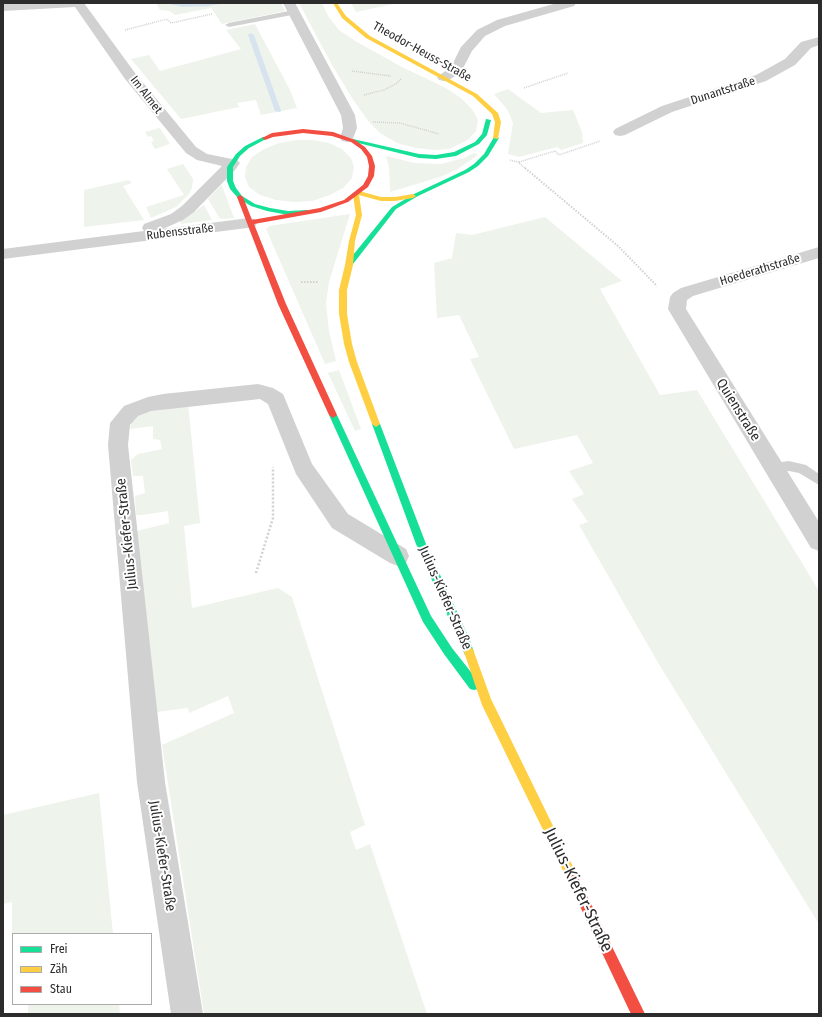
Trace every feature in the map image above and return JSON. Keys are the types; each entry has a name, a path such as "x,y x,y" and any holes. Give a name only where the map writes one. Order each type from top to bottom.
{"street":[{"path":"3,7 78,3"},
{"name":"Im Almet","path":"78,3 135,82 191,150 208,159 231,165"},
{"name":"Theodor-Heuss-Straße","path":"335,3 344,17 368,37 475,95 495,113 498,122 498,131 495,141 486,155 467,172 416,195 394,208 349,265"},
{"path":"444,77 456,69 466,50 481,32 501,23 570,3"},
{"path":"292,8 348,115 350,121 350,140"},
{"name":"Dunantstraße","path":"620,132 667,110 761,78 778,70 790,62 806,45 819,41"},
{"path":"231,165 247,147 259,140 303,130 319,131 350,140 419,156 436,157 456,154 474,145 485,134 488,118 483,102"},
{"path":"249,223 334,206 358,194 366,186 371,176 372,166 370,157 363,148 350,140"},
{"name":"Julius-Kiefer-Straße","path":"231,165 230,181 233,189 240,197 282,304 427,619 448,651 486,701"},
{"name":"Rubensstraße","path":"110,240 151,228 177,217 188,209 231,165"},
{"path":"358,194 381,199 395,199 416,195"},
{"name":"Julius-Kiefer-Straße","path":"358,194 359,215 352,241 349,265 343,290 343,314 348,344 353,362 421,544 464,638 486,701 638,1014"},
{"path":"240,197 253,205 269,210 288,213 307,212"},
{"name":"Rubensstraße","path":"3,254 249,223"},
{"name":"Hoederathstraße","path":"679,297 687,292 701,287 819,252"},
{"name":"Quienstraße","path":"679,297 677,309 819,541"},
{"name":"Julius-Kiefer-Straße","path":"187,1014 151,782 118,445 120,423 131,411 148,404 163,401 258,391 266,393 276,400 303,468 340,521 398,556"}],"lane":[{"path":"229,25 292,8"},
{"path":"774,468 789,466 802,469 819,480"}],"path":[{"path":"101,35 167,19 171,23 214,14"},
{"path":"348,71 404,76 396,84 384,90 358,97"},
{"path":"524,88 568,73"},
{"path":"369,122 400,123 418,126 440,134"},
{"path":"591,145 559,155 555,151 518,162 618,246 656,286 679,297"},
{"path":"298,282 320,282"},
{"path":"256,574 273,518 273,465"}],"shaded area":[{"path":"156,3 281,3 285,11 222,24 211,8 175,15 170,11 160,10"},
{"path":"165,3 224,3 209,6 183,7"},
{"path":"299,3 322,3 328,16 339,30 357,42 402,67 446,88 461,98 472,109 478,120 476,131 468,140 449,149 435,150 416,148 397,143 380,133 369,122 352,98 332,65"},
{"path":"351,3 398,3 356,12"},
{"path":"255,24 290,90 297,108 261,115 256,100 237,103 239,107 181,119 131,59 149,55 160,71 241,49 226,30"},
{"path":"508,89 541,113 573,110 582,132 583,143 561,150 557,147 519,157 508,154 513,123 507,109 494,94"},
{"path":"160,128 170,144 155,149 151,142 154,141 151,136 148,137 145,132"},
{"path":"296,140 313,140 329,143 342,149 351,158 354,167 352,178 343,188 330,195 312,201 294,202 276,200 260,195 249,187 245,177 246,167 252,157 264,149 279,143"},
{"path":"474,153 478,155 456,170 440,177 390,192 389,167 386,156 415,163 441,164 464,158"},
{"path":"183,164 193,179 192,188 189,194 176,207 151,218 146,207 184,195 167,169"},
{"path":"129,180 132,183 123,186 144,220 84,227 84,190"},
{"path":"221,185 234,218 220,219 208,199"},
{"path":"204,205 212,220 181,224 180,222 183,219"},
{"path":"350,214 329,282 326,303 329,331 336,361 325,364 266,229 269,226"},
{"path":"545,217 622,281 600,289 660,395 697,390 819,591 819,924 657,661 579,525 588,522 572,499 584,494 569,471 593,463 577,435 514,449 470,359 479,357 459,315 437,318 434,263 452,258 456,233 472,235"},
{"path":"339,370 361,429 355,431 328,373"},
{"path":"188,403 200,523 184,526 192,608 278,588 292,597 365,825 350,832 356,850 370,844 427,1014 204,1014 162,745 234,713 228,696 189,713 188,708 157,712 137,531 169,523 168,511 136,515 135,496 145,493 143,476 133,476 131,460 138,454 162,449 160,440 153,439 153,426 130,429 132,422 138,415 150,409"},
{"path":"99,793 113,933 12,933 12,902 3,904 3,815"},
{"path":"28,1005 119,1005 120,1014 28,1014"}],"waterway":[{"path":"251,35 278,111"}],"traffic: fast":[{"path":"353,141 419,156 436,157 456,154 477,143 485,134 488,120"},
{"path":"265,138 247,147 238,155 230,167 230,181 233,189 240,197 253,205 269,210 288,213 307,212"},
{"path":"351,262 394,208 416,195 467,171 476,165 486,155 496,138"},
{"path":"333,415 427,619 448,651 474,685"},
{"path":"376,424 421,544 469,652"}],"traffic: slow":[{"path":"335,3 344,17 368,37 475,95 495,113 498,122 496,138"},
{"path":"359,193 381,199 395,199 413,196"},
{"path":"356,195 359,215 352,241 349,265 343,290 343,314 348,344 353,362 376,424"},
{"path":"469,652 486,701 573,879"}],"traffic: jam":[{"path":"249,223 321,210 346,201 366,186 371,176 372,166 370,157 363,148 353,141 333,134 303,131 272,135 265,138"},
{"path":"240,197 282,304 333,415"},
{"path":"573,879 638,1014"}]}
